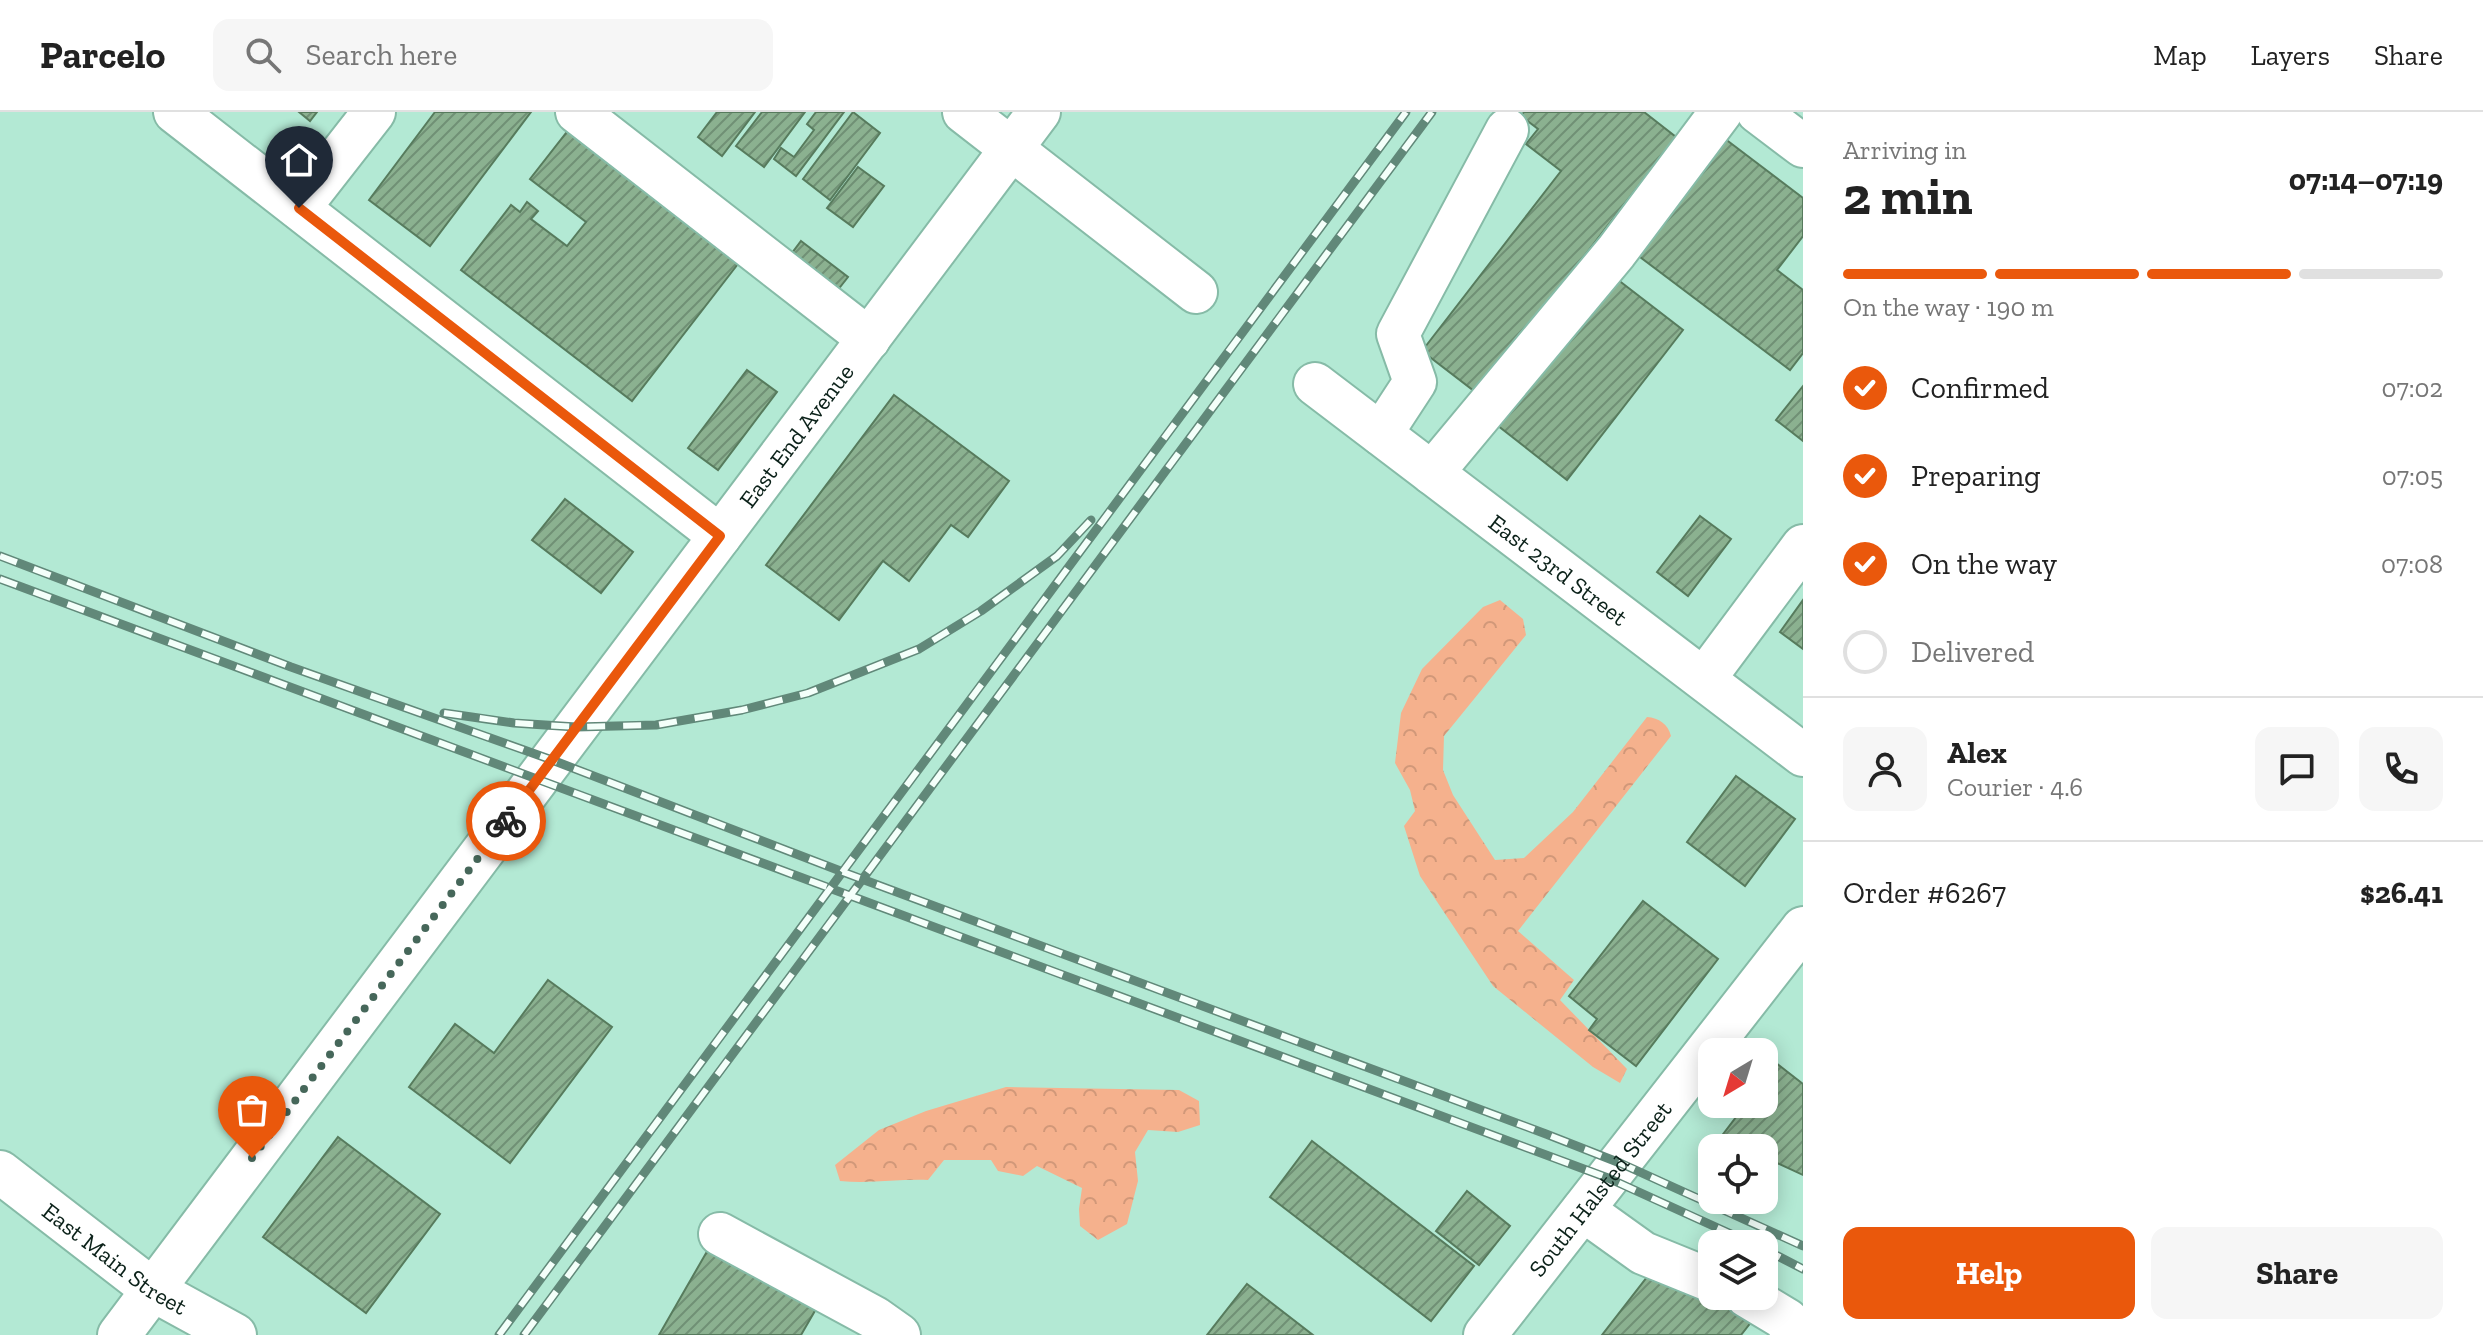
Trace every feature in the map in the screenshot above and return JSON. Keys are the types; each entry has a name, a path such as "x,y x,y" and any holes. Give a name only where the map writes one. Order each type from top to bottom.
{"street":[{"path":"175,112 720,536"},
{"path":"299,208 374,112"},
{"path":"577,112 869,339"},
{"path":"964,112 1196,292"},
{"name":"East End Avenue","path":"119,1335 1039,112"},
{"path":"1432,473 1616,252 1721,112"},
{"path":"1758,112 1803,146"},
{"path":"1381,434 1415,382 1398,334 1507,130"},
{"name":"East 23rd Street","path":"1315,384 1803,755"},
{"path":"1704,679 1803,546"},
{"name":"South Halsted Street","path":"1485,1335 1803,928"},
{"name":"East Main Street","path":"0,1172 153,1290 235,1335"},
{"path":"1583,1210 1643,1253 1698,1275"},
{"path":"720,1234 875,1318 899,1335"},
{"path":"1770,1310 1787,1320 1792,1335"}],"green space":[{"path":"1500,600 1523,619 1526,635 1444,736 1443,770 1453,795 1495,860 1524,858 1573,812 1647,717 1662,722 1671,736 1518,931 1574,980 1560,1000 1627,1069 1620,1083 1593,1067 1493,986 1420,876 1404,826 1415,811 1410,790 1395,763 1401,713 1422,669 1483,607"},
{"path":"1006,1087 1179,1090 1199,1101 1200,1125 1178,1132 1148,1130 1135,1152 1138,1181 1127,1224 1098,1240 1080,1226 1082,1188 1037,1166 1023,1176 998,1171 991,1160 944,1160 928,1180 840,1181 835,1165 879,1130 926,1111"}],"building":[{"path":"299,112 317,112 310,121"},
{"path":"435,112 531,112 430,246 369,200"},
{"path":"717,112 755,112 722,156 698,137"},
{"path":"762,112 805,112 764,167 736,146"},
{"path":"816,112 844,112 796,176 774,159 781,148 794,157 814,130 807,124"},
{"path":"853,112 880,133 830,200 803,179"},
{"path":"1524,112 1644,112 1676,137 1478,394 1422,351 1561,171 1526,144 1538,129 1521,116"},
{"path":"570,128 741,260 632,401 461,270 511,205 520,212 527,202 538,211 531,219 567,246 586,222 530,179"},
{"path":"1716,132 1803,198 1803,236 1777,270 1803,290 1803,353 1790,370 1628,248"},
{"path":"858,167 884,186 853,227 827,208"},
{"path":"801,241 848,277 829,301 783,265"},
{"path":"1613,276 1683,330 1567,480 1497,425"},
{"path":"747,370 777,392 718,470 688,448"},
{"path":"1803,386 1803,441 1776,420"},
{"path":"894,395 1009,481 968,537 951,525 909,581 883,561 839,620 766,565"},
{"path":"565,499 633,552 601,593 532,540"},
{"path":"1700,516 1731,539 1688,596 1657,572"},
{"path":"1803,600 1803,649 1780,632"},
{"path":"1736,776 1795,819 1745,886 1687,842"},
{"path":"1643,901 1718,959 1636,1066 1589,1030 1597,1019 1569,996"},
{"path":"548,980 612,1027 510,1163 409,1087 455,1024 494,1053"},
{"path":"1778,1065 1803,1084 1803,1175 1778,1163 1778,1134 1723,1134 1735,1118 1778,1118"},
{"path":"338,1137 440,1214 366,1313 263,1237"},
{"path":"1312,1141 1474,1266 1431,1321 1270,1197"},
{"path":"1467,1191 1510,1226 1479,1265 1436,1231"},
{"path":"713,1241 820,1302 801,1335 659,1335"},
{"path":"1654,1268 1698,1289 1698,1310 1741,1310 1755,1317 1741,1335 1602,1335"},
{"path":"1247,1284 1313,1335 1207,1335"}],"railway":[{"path":"499,1335 1406,112"},
{"path":"524,1335 1432,112"},
{"path":"444,713 514,723 576,727 656,725 742,710 808,693 919,649 981,611 1057,556 1091,520"},
{"path":"0,556 1546,1134 1620,1163 1803,1246"},
{"path":"0,579 1608,1178 1722,1230"},
{"path":"1778,1256 1803,1269"}],"way so far":[{"path":"252,1158 506,821"}],"route":[{"path":"299,208 720,536 506,821"}]}
